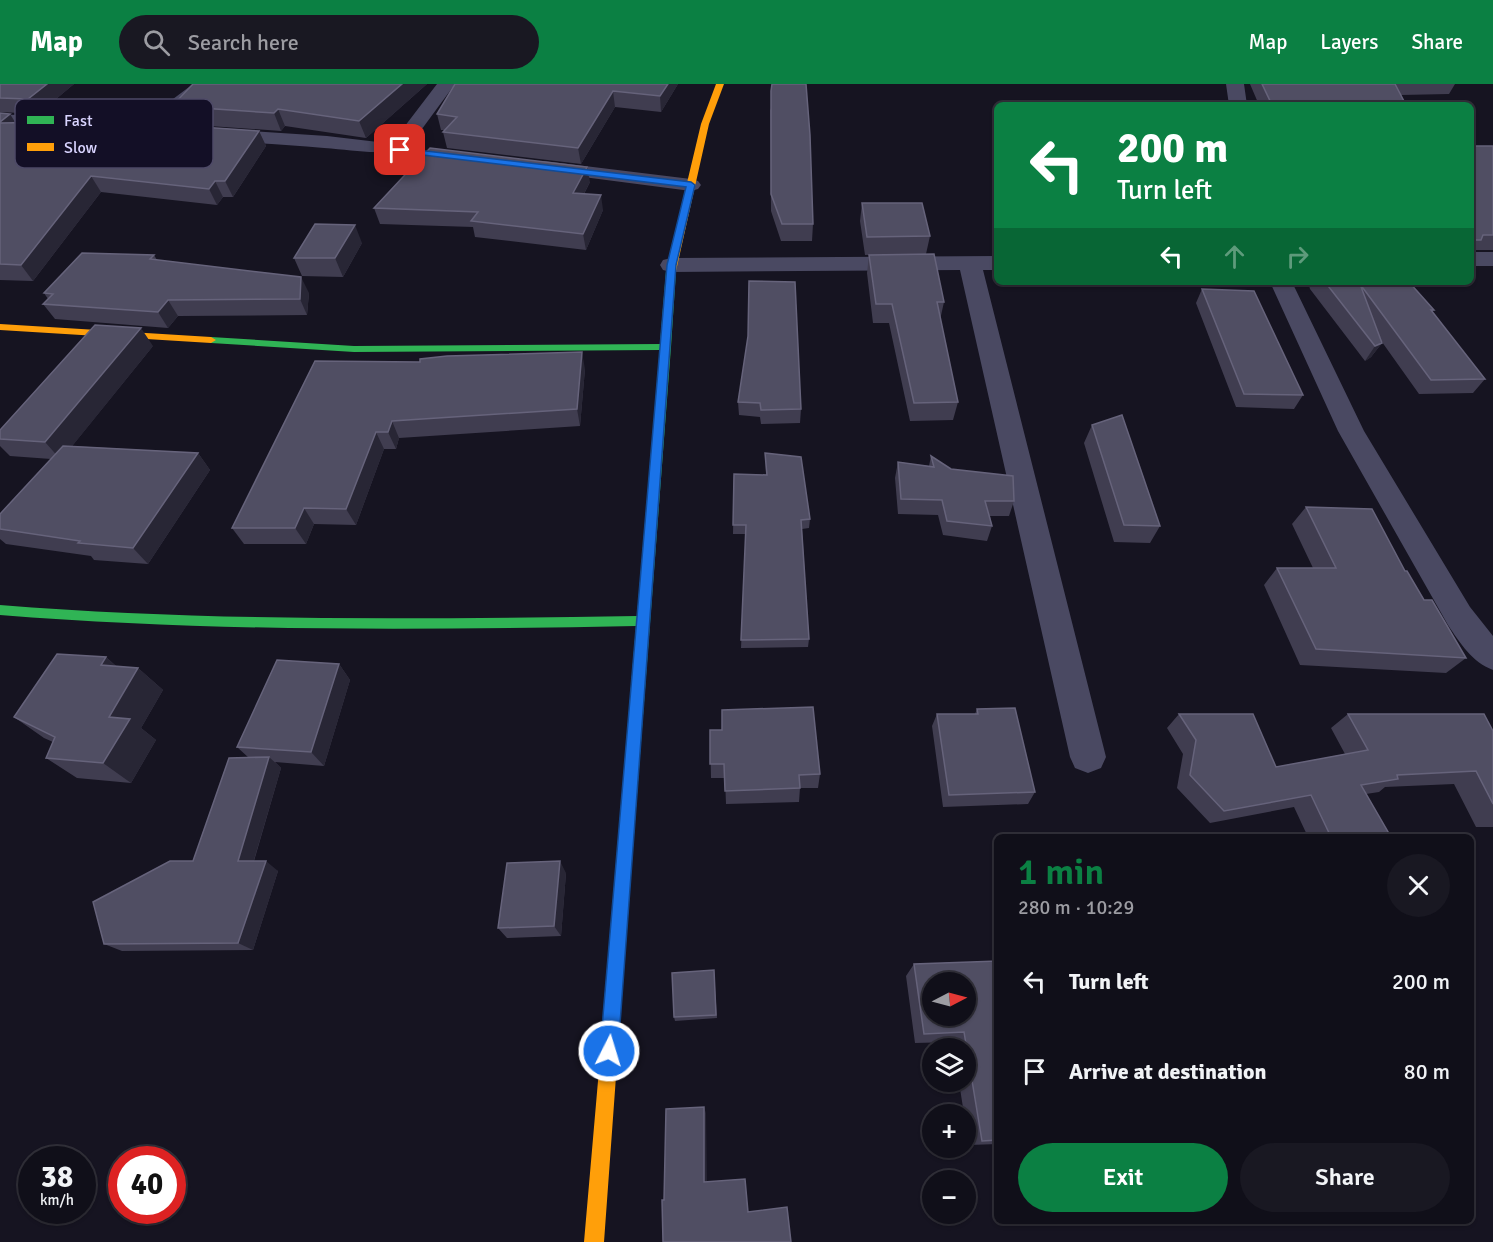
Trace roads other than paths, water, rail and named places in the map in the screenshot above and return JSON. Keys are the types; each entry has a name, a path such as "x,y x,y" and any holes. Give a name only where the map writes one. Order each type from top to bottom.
{"street":[{"path":"184,99 204,84"},
{"path":"378,148 401,144 446,84"},
{"path":"594,1242 671,265 705,124 720,84"},
{"path":"1235,84 1239,102"},
{"path":"0,120 15,121"},
{"path":"213,135 327,142 413,152"},
{"path":"529,166 691,185"},
{"path":"1474,259 1493,259"},
{"path":"671,265 984,263 1088,757"},
{"path":"1282,285 1352,431 1459,616 1473,637 1493,656"},
{"path":"0,327 354,349 666,347"},
{"path":"0,610 75,619 245,626 643,621"}]}
